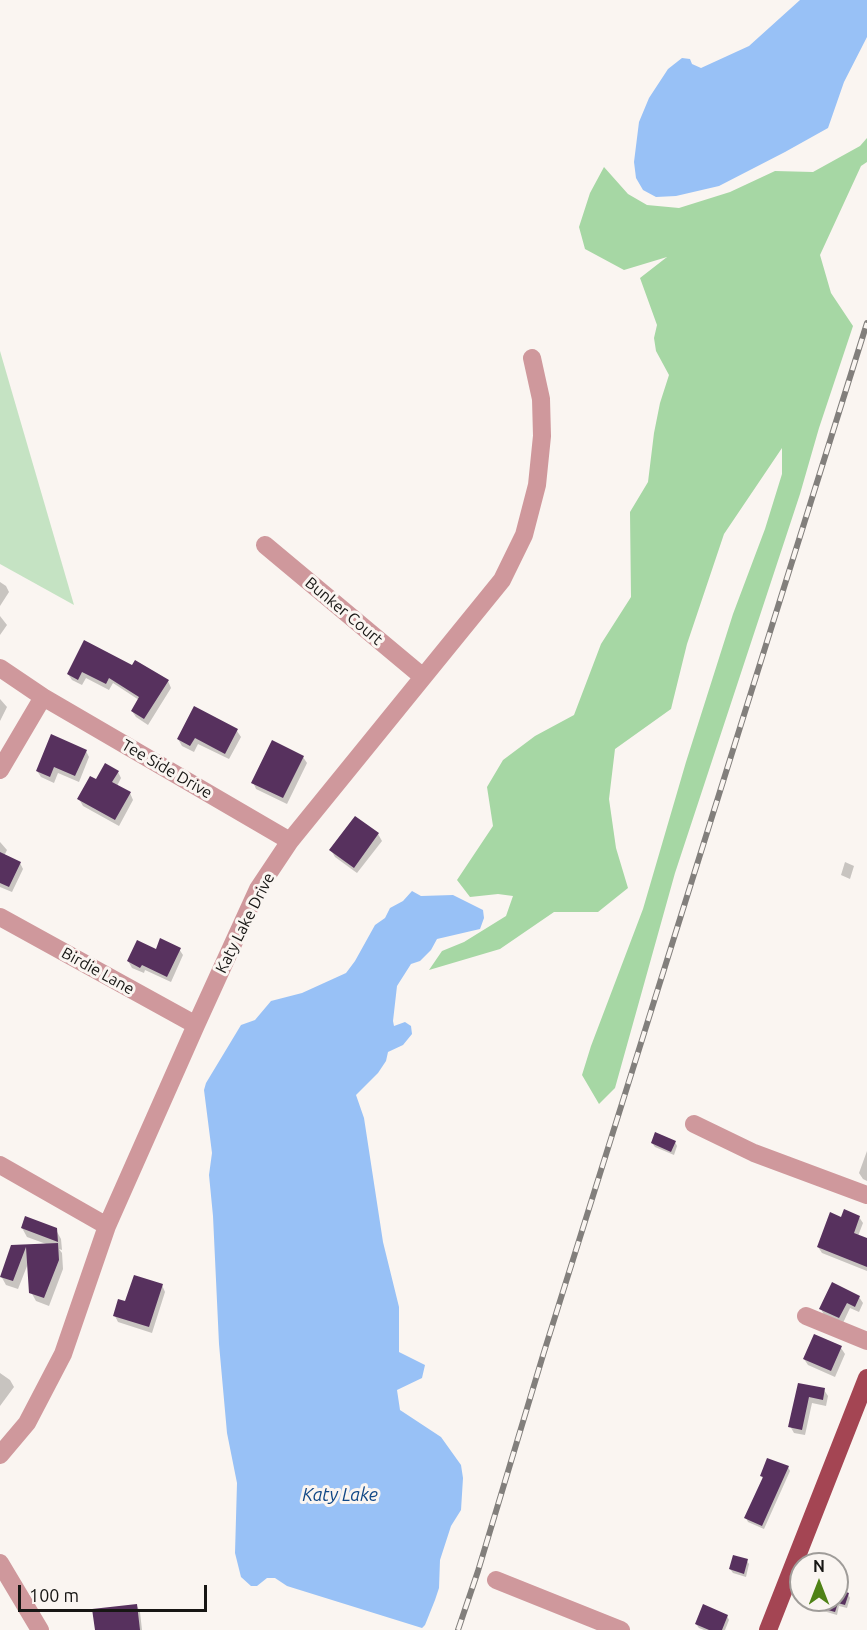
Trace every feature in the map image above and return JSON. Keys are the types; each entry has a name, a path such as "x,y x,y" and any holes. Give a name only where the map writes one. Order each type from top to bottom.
{"main road":[{"path":"768,1630 867,1378"}],"street":[{"name":"Katy Lake Drive","path":"0,1455 27,1423 63,1354 107,1226 258,889 290,841 502,580 524,535 537,485 542,436 541,399 532,358"},
{"name":"Bunker Court","path":"265,545 423,677"},
{"name":"Tee Side Drive","path":"0,668 43,697 290,841"},
{"path":"0,770 43,697"},
{"name":"Birdie Lane","path":"0,917 196,1025"},
{"path":"694,1124 754,1153 867,1196"},
{"path":"0,1165 107,1226"},
{"path":"806,1316 867,1341"},
{"path":"0,1563 40,1630"},
{"path":"496,1580 621,1630"}],"green space":[{"path":"867,138 867,162 861,166 820,255 831,293 853,326 675,873 615,1088 599,1104 582,1075 643,909 733,614 765,529 782,474 782,448 724,534 687,644 671,709 615,749 609,799 616,848 628,888 598,912 554,912 500,949 429,970 442,951 464,942 506,916 513,896 498,894 470,897 457,880 493,826 487,787 503,760 535,736 574,715 601,644 631,597 630,512 648,482 654,433 669,375 656,351 654,338 657,325 640,278 667,257 624,270 585,249 579,227 590,193 604,167 628,194 647,205 679,208 730,192 775,171 813,172 860,146"},
{"path":"0,351 74,605 0,564"}],"water":[{"path":"800,0 867,0 867,37 844,82 828,128 719,186 676,196 656,197 643,190 636,178 634,162 639,122 649,98 668,69 682,58 690,59 692,64 701,68 749,46"},
{"name":"Katy Lake","path":"412,891 421,896 453,895 483,910 484,918 480,929 437,939 431,950 420,961 411,964 397,986 393,1021 394,1026 405,1022 411,1026 412,1034 403,1045 388,1052 386,1061 378,1073 356,1095 364,1118 383,1242 399,1307 399,1352 425,1365 422,1378 397,1390 400,1410 441,1437 461,1465 463,1478 461,1510 451,1526 440,1560 439,1588 422,1628 287,1586 275,1578 267,1578 257,1586 251,1586 241,1577 235,1553 237,1483 227,1433 219,1344 209,1175 212,1153 204,1090 241,1025 255,1020 271,1001 302,993 346,973 375,925 385,918 390,908 403,901"}],"building":[{"path":"84,640 132,665 135,660 169,680 144,719 131,711 139,697 109,678 106,684 82,672 78,680 67,674"},
{"path":"194,706 238,729 225,754 195,738 190,746 177,739"},
{"path":"51,734 87,750 75,776 54,767 50,777 36,771"},
{"path":"272,740 304,756 283,798 251,783"},
{"path":"105,763 119,771 112,782 131,792 115,820 77,799 90,776 96,779"},
{"path":"355,816 379,833 354,868 329,850"},
{"path":"0,852 21,862 9,887 0,883"},
{"path":"160,938 181,948 167,977 142,965 140,968 127,961 137,940 156,949"},
{"path":"655,1132 676,1141 671,1152 651,1143"},
{"path":"844,1209 860,1216 854,1233 867,1238 867,1267 817,1247 830,1212 841,1217"},
{"path":"25,1216 57,1228 58,1242 21,1228"},
{"path":"58,1243 59,1260 44,1298 29,1293 26,1247 13,1281 0,1277 11,1245"},
{"path":"134,1275 163,1284 149,1327 113,1316 118,1299 125,1301"},
{"path":"832,1282 860,1296 855,1307 847,1303 839,1318 819,1309"},
{"path":"814,1334 842,1346 831,1371 803,1359"},
{"path":"798,1383 825,1388 823,1400 809,1397 802,1430 788,1427"},
{"path":"767,1458 789,1466 762,1526 744,1518 763,1477 760,1476"},
{"path":"733,1555 748,1559 744,1574 729,1569"},
{"path":"137,1604 140,1630 95,1630 92,1609"},
{"path":"703,1604 728,1615 722,1630 709,1630 695,1624"}],"railway":[{"path":"458,1630 867,323"}]}
